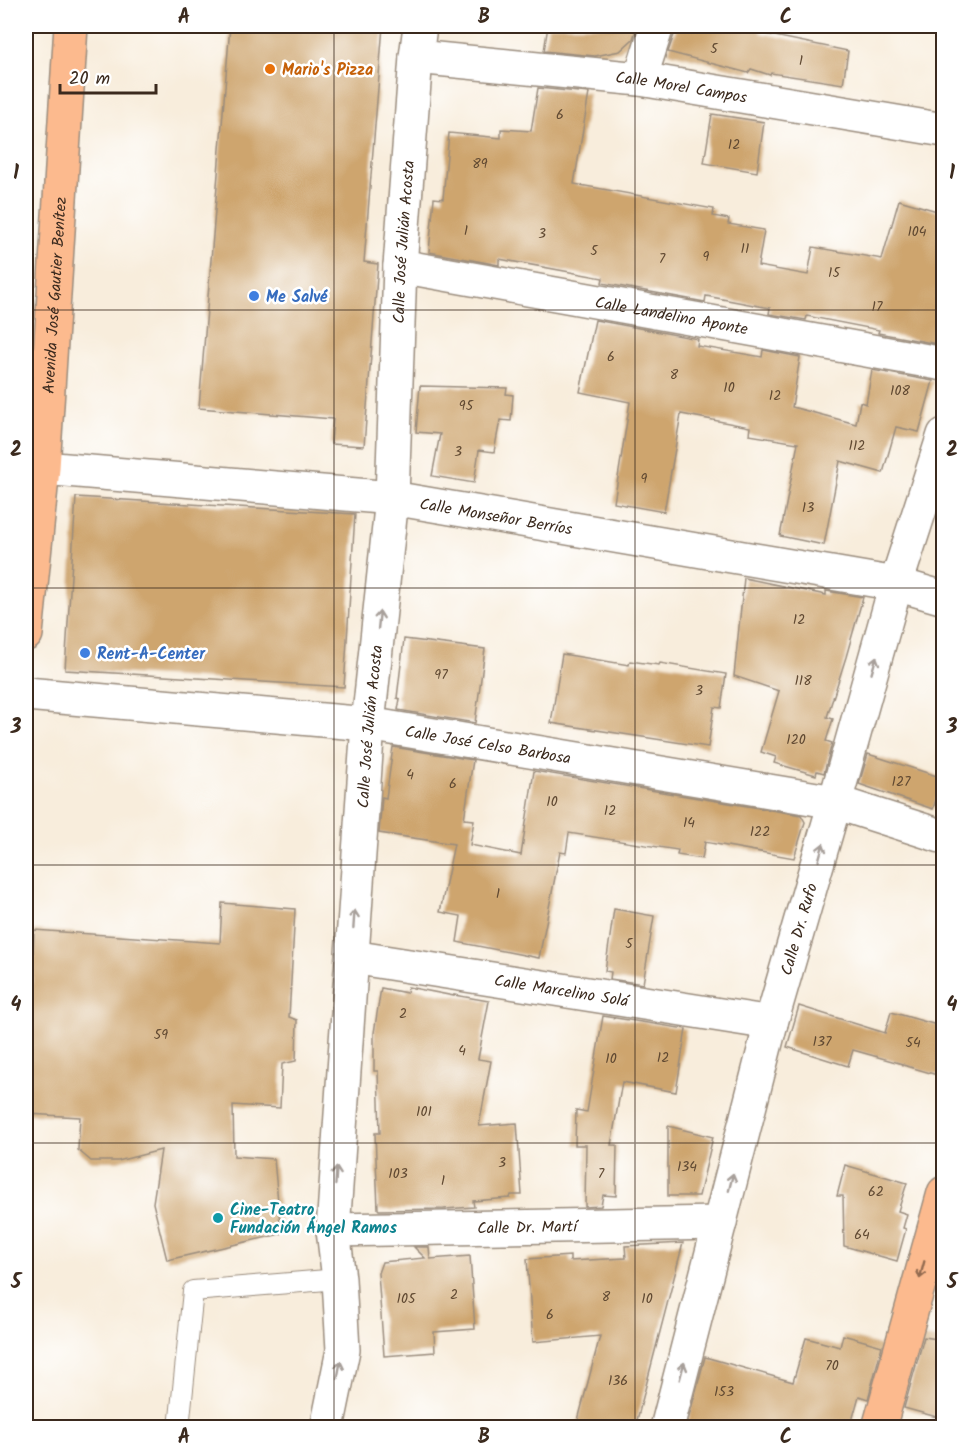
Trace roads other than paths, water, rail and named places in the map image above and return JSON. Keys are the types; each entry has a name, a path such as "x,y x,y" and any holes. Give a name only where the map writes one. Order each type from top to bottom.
{"main road":[{"name":"Avenida José Gautier Benítez","path":"26,634 43,468 71,26"},
{"path":"879,1428 944,1193"}],"street":[{"path":"640,79 657,26"},
{"name":"Calle Morel Campos","path":"418,41 944,130"},
{"name":"Calle José Julián Acosta","path":"327,1428 343,1350 339,1279 333,1230 368,724 392,498 400,266 418,41"},
{"name":"Calle Landelino Aponte","path":"400,266 944,364"},
{"name":"Calle Dr. Rufo","path":"667,1428 771,1023 896,584 944,435"},
{"name":"Calle Monseñor Berríos","path":"43,468 392,498 896,584 944,598"},
{"name":"Calle José Celso Barbosa","path":"26,694 368,724 835,802 944,837"},
{"name":"Calle Marcelino Solá","path":"352,957 771,1023"},
{"name":"Calle Dr. Martí","path":"333,1230 720,1224"}],"lane":[{"path":"179,1428 193,1292 339,1279"}],"place":[{"name":"Mario's Pizza","path":"270,69"},
{"name":"Me Salvé","path":"254,296"},
{"name":"Rent-A-Center","path":"85,653"},
{"name":"Cine-Teatro Fundación Ángel Ramos","path":"218,1218"}]}
